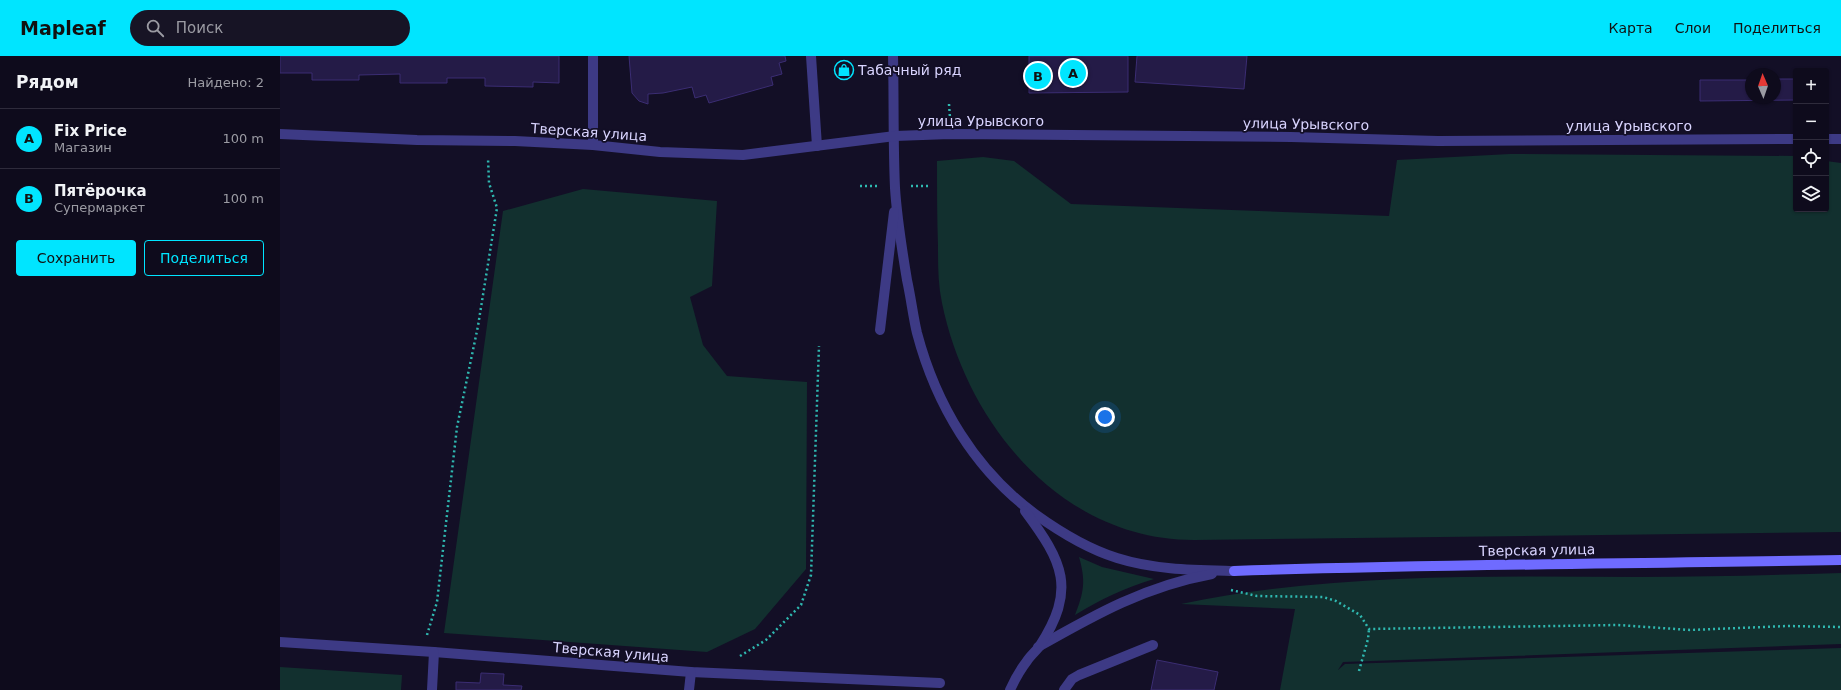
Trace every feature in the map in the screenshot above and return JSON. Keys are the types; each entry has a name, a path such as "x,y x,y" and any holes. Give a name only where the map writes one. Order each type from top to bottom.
{"street":[{"path":"593,56 593,146"},
{"path":"811,56 817,146"},
{"path":"892,56 896,195 904,261 916,330 936,389 948,414 971,450 988,472 1019,503 1045,537 1055,557 1063,586 1061,603 1038,647 1016,677 1010,690"},
{"name":"Тверская улица","path":"280,134 417,140 487,140 593,146 660,152 737,154 894,136"},
{"name":"улица Урывского","path":"894,136 950,134 1276,137 1438,141 1793,139"},
{"path":"1829,139 1841,139"},
{"path":"880,330 896,195"},
{"path":"1019,503 1059,531 1116,558 1170,568 1234,571"},
{"name":"Тверская улица","path":"1234,571 1549,563 1841,560"},
{"path":"1038,647 1093,616 1135,595 1201,576 1234,571"},
{"name":"Тверская улица","path":"280,642 423,651 691,672 940,683"},
{"path":"1064,690 1072,680 1079,675 1153,645"},
{"path":"432,690 434,652"},
{"path":"689,690 691,672"}],"path":[{"path":"423,651 437,602 457,427 478,326 498,208 489,182 487,140"},
{"path":"740,657 766,640 801,605 811,575 819,346"},
{"path":"1229,589 1257,596 1323,597 1336,601 1360,614 1369,629 1368,639 1359,671"},
{"path":"1369,629 1618,625 1690,630 1788,626 1841,627"}],"green space":[{"path":"1510,154 1793,156 1793,212 1829,212 1829,161 1841,163 1841,532 1194,540 1146,535 1102,520 1063,497 1028,467 998,432 973,392 955,348 942,303 938,267 937,161 983,157 1014,161 1071,204 1389,216 1397,160"},
{"path":"583,189 717,201 712,286 690,297 703,345 727,376 807,382 806,569 755,629 707,652 444,633 503,211"},
{"path":"1079,557 1102,567 1154,579 1113,594 1075,615 1083,586 1083,573"},
{"path":"1841,573 1841,644 1343,662 1338,670 1345,664 1841,648 1841,690 1280,690 1295,609 1181,604 1237,594 1294,587 1408,578 1523,576 1689,577"},
{"path":"280,667 402,675 401,690 280,690"}],"building":[{"path":"280,56 559,56 559,83 533,82 533,87 485,86 485,78 447,78 447,83 400,83 400,74 359,75 359,80 312,80 312,73 280,73"},
{"path":"629,56 785,56 786,61 779,63 782,74 771,77 773,85 709,103 706,95 695,98 692,87 663,93 648,94 648,104 639,101 632,93"},
{"path":"1029,56 1128,56 1128,92 1029,93"},
{"path":"1137,56 1247,56 1244,89 1135,82"},
{"path":"1781,79 1793,79 1793,100 1781,100"},
{"path":"1700,80 1745,80 1745,101 1700,101"},
{"path":"1157,660 1218,672 1214,690 1151,690"},
{"path":"481,673 504,674 503,685 522,686 521,690 456,690 456,682 480,683"}],"place":[{"name":"Табачный ряд","path":"844,70"},
{"name":"Fix Price","path":"1073,73"},
{"name":"Пятёрочка","path":"1038,76"}]}
